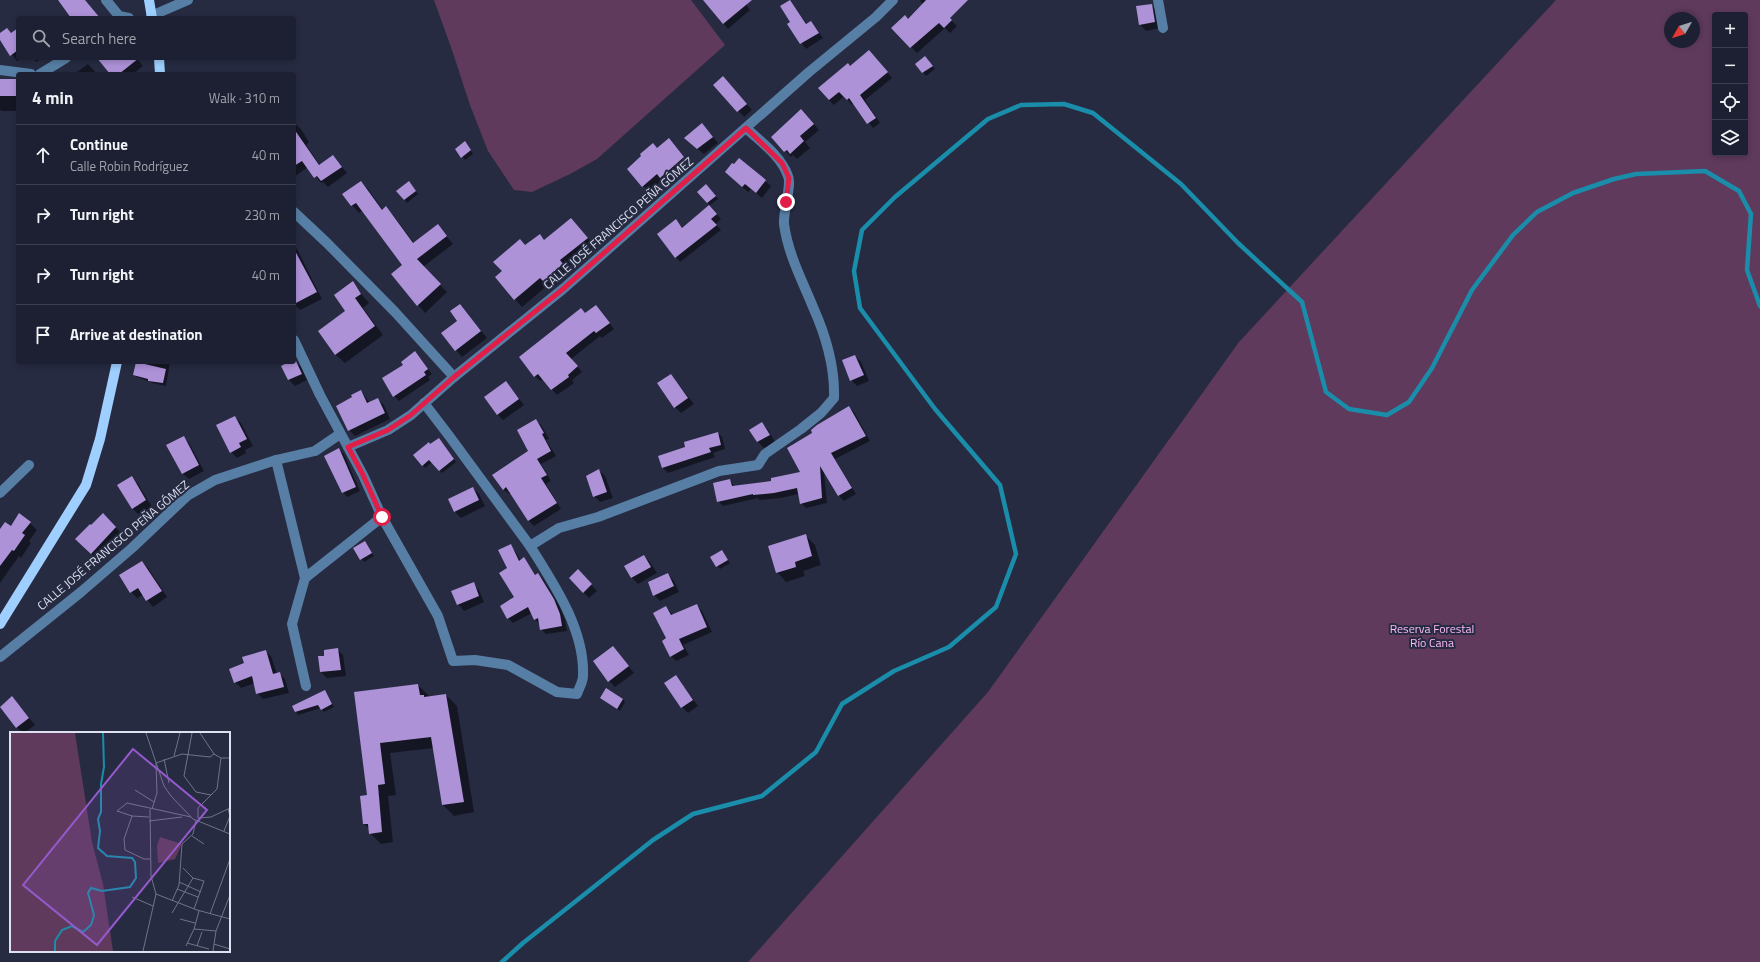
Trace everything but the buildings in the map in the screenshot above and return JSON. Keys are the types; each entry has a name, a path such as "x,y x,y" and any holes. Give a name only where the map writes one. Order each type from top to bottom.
{"main road":[{"path":"149,0 151,16"},
{"path":"158,60 160,72"},
{"path":"0,624 86,485 100,439 117,364"}],"street":[{"path":"106,0 121,16"},
{"path":"153,16 188,0"},
{"name":"CALLE JOSÉ FRANCISCO PEÑA GÓMEZ","path":"348,447 388,430 411,415 454,377 563,289 809,72 876,17 893,0"},
{"path":"1158,0 1163,28"},
{"path":"43,72 63,60"},
{"path":"0,70 16,72"},
{"path":"530,546 559,528 598,517 718,471 758,465 765,454 821,413 834,398 835,378 829,351 814,308 796,269 784,223 789,178 782,163 746,128"},
{"path":"296,214 395,312 454,377"},
{"path":"296,344 340,434 363,475 382,517 438,616 453,661 475,660 508,665 557,692 577,694 583,678 582,652 568,612 530,546 450,436 424,403"},
{"name":"CALLE JOSÉ FRANCISCO PEÑA GÓMEZ","path":"0,657 81,592 138,543 187,496 215,480 276,460 315,451 340,434"},
{"path":"276,460 305,578 292,624 306,686"},
{"path":"0,493 29,465"},
{"path":"305,578 382,517"}],"green space":[{"path":"434,0 691,0 725,45 597,159 532,192 514,190 488,151 470,105"},
{"name":"Reserva Forestal Río Cana","path":"1556,0 1760,0 1760,962 748,962 988,692 1239,342"}],"waterway":[{"path":"502,962 523,943 653,840 693,814 762,796 816,752 842,704 894,671 949,647 996,607 1016,554 1000,485 935,409 860,308 854,271 862,230 895,197 988,119 1021,105 1064,104 1093,113 1181,184 1238,243 1302,302 1326,392 1349,409 1387,415 1409,402 1432,368 1472,290 1513,235 1537,212 1573,193 1614,179 1636,174 1705,171 1739,191 1751,214 1747,270 1760,306"}],"route":[{"path":"382,517 363,475 348,447 366,438 388,430 411,415 454,377 563,289 746,128 782,163 789,178 786,202"}]}
